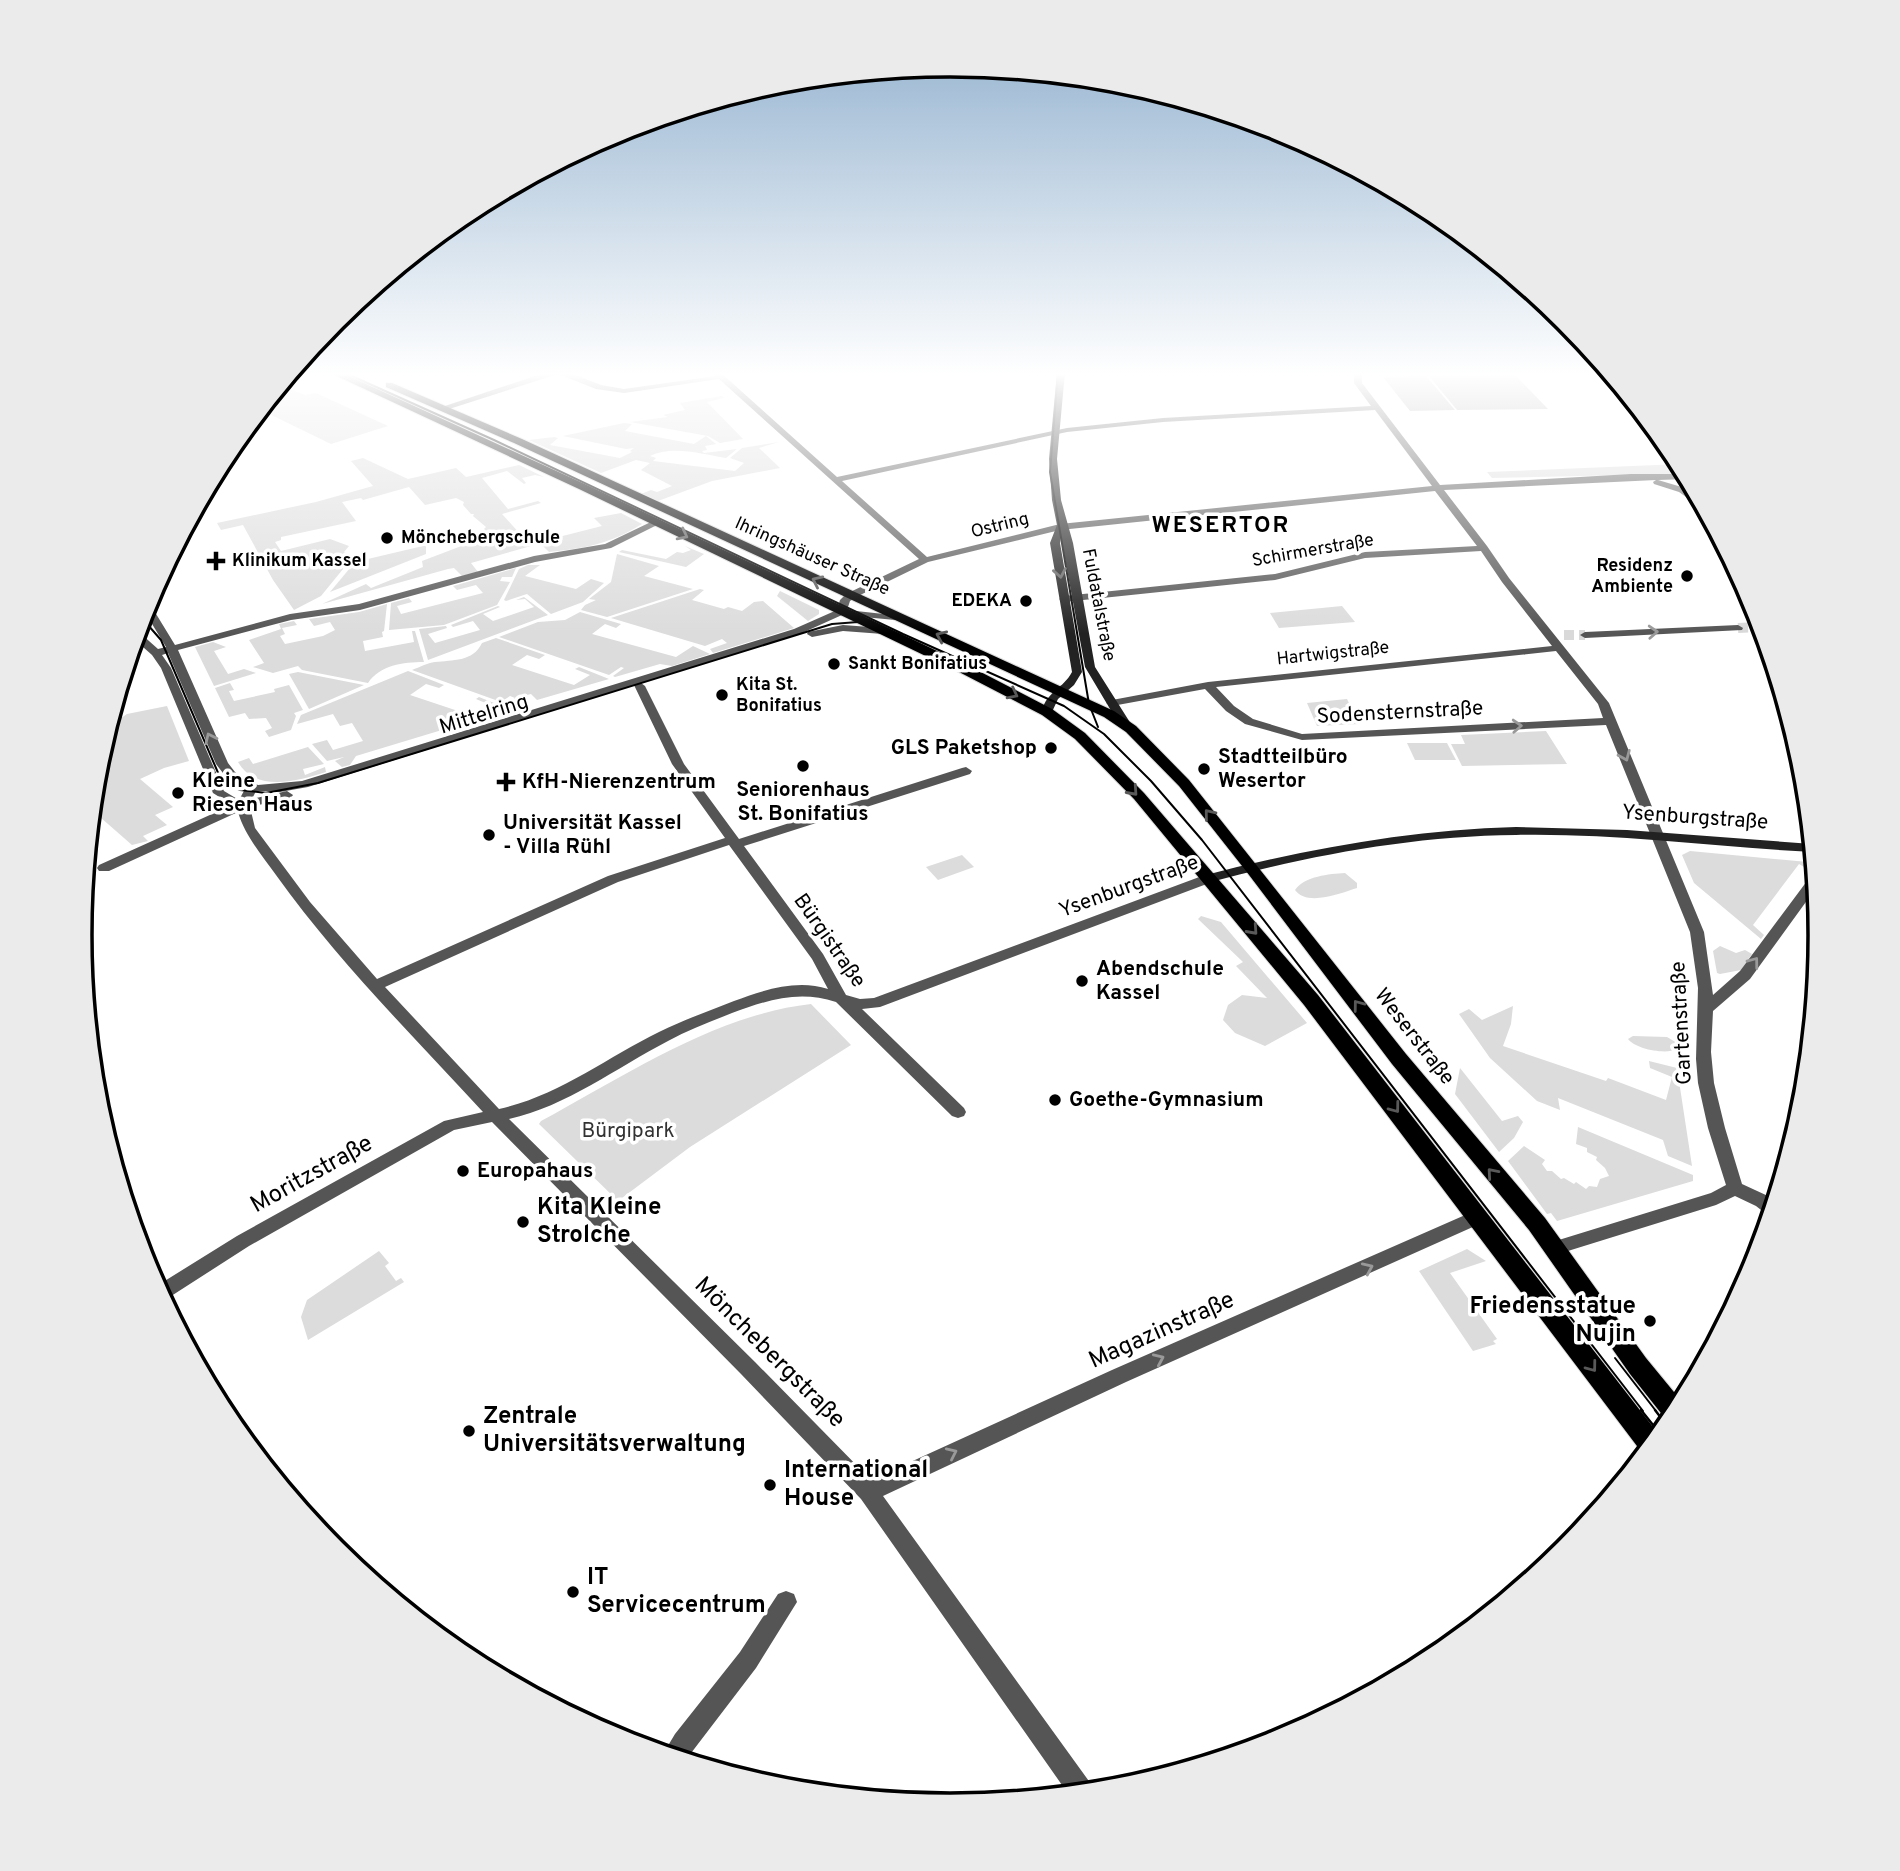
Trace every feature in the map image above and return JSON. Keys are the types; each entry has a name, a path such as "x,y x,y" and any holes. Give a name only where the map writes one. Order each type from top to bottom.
{"main road":[{"name":"Ihringshäuser Straße","path":"521,459 966,670 1047,712 1086,741 1139,796 1208,880"},
{"name":"Ihringshäuser Straße","path":"554,459 1096,708"},
{"name":"Fuldatalstraße","path":"1053,459 1060,527 1068,543 1090,667 1125,724"},
{"name":"Fuldatalstraße","path":"1047,712 1050,699 1073,680 1077,672 1055,540 1060,527"},
{"name":"Weserstraße","path":"1096,708 1125,724 1184,783 1399,1059 1556,1248 1638,1366 1669,1404"},
{"name":"Ysenburgstraße","path":"1208,880 1337,847 1513,831 1655,834 1804,847"},
{"path":"1208,880 1311,1000 1646,1438"}],"street":[{"path":"813,459 925,561"},
{"path":"836,480 930,459"},
{"name":"Gartenstraße","path":"1415,459 1484,548 1505,580 1603,703 1611,721 1697,932 1703,965 1706,1009 1703,1064 1712,1117 1735,1188"},
{"path":"1631,477 1684,491"},
{"name":"Ostring","path":"850,596 925,561 1060,527 1437,488 1675,477"},
{"path":"156,653 290,617 360,607 549,555 608,546 657,522"},
{"name":"Schirmerstraße","path":"1064,598 1275,577 1365,555 1484,548"},
{"path":"850,596 845,600 841,612 902,619"},
{"name":"Mittelring","path":"251,788 271,789 304,784 805,629 841,612"},
{"path":"144,642 156,653 183,706 219,793 243,805 251,788 234,781 222,764 171,649 153,618"},
{"name":"Mittelring","path":"104,868 243,805 304,791 642,691 819,631 843,628 883,631"},
{"path":"1585,635 1738,628"},
{"path":"1550,636 1564,635"},
{"name":"Hartwigstraße","path":"1112,703 1208,685 1559,648"},
{"name":"Sodensternstraße","path":"1208,685 1236,717 1258,727 1302,737 1611,721"},
{"name":"Bürgistraße","path":"642,691 678,764 818,957 841,997 958,1112"},
{"path":"375,986 590,889 966,771"},
{"name":"Mönchebergstraße","path":"243,805 249,828 305,905 375,986 496,1116 868,1492 1076,1785"},
{"name":"Ysenburgstraße","path":"496,1116 526,1109 578,1085 664,1036 755,999 804,989 860,1004 875,1003 1208,880"},
{"path":"1706,1009 1745,975 1807,890"},
{"name":"Moritzstraße","path":"168,1288 243,1241 450,1125 496,1116"},
{"path":"1556,1248 1716,1198 1735,1188 1766,1202"},
{"name":"Magazinstraße","path":"868,1492 1119,1376 1478,1217"},
{"path":"679,1749 748,1660 786,1602"}],"green space":[{"path":"366,459 408,479 456,468 466,477 519,465 544,477 535,475 522,478 526,483 524,484 507,471 482,478 508,509 538,501 541,503 502,514 531,546 471,563 478,572 462,576 454,568 448,569 322,604 366,584 371,588 423,567 422,561 464,545 468,539 488,534 484,529 486,527 463,505 464,502 456,498 425,505 409,487 363,500 361,498 342,502 356,521 281,537 281,540 275,542 281,551 330,539 349,546 344,552 352,558 321,596 294,610 273,580 243,525 221,530 217,523 316,502 373,486 351,461"},
{"path":"571,459 655,459 653,461 735,471 744,463 734,459 771,459 780,468 712,481 658,501 641,494 672,486 641,470 650,463 636,460 601,473"},
{"path":"1667,465 1673,474 1492,478 1487,472"},
{"path":"621,513 642,524 608,541 575,549 549,552 539,542 602,526 594,518"},
{"path":"426,546 426,554 330,592 355,562"},
{"path":"685,546 704,554 686,567 619,552 622,550 666,559 677,552 691,550"},
{"path":"617,554 659,566 644,576 693,589 607,617 581,610 596,600 589,599 611,582"},
{"path":"528,565 540,565 525,576 576,589 591,579 604,583 583,602 551,614 527,594 504,600 519,569"},
{"path":"516,568 512,577 502,577 500,581 510,582 497,605 444,625 389,630 391,603 409,598 412,602 397,606 401,614 483,593 476,585 457,590 453,586"},
{"path":"700,589 704,590 692,600 742,611 754,602 763,601 794,628 713,653 710,649 727,643 722,639 705,646 611,618"},
{"path":"780,591 819,610 819,614 808,621 777,596"},
{"path":"524,597 548,615 428,660 419,629 446,626 447,628 428,634 435,643 480,630 473,621 453,627 451,625 498,606 500,607 483,614 493,621 534,607 525,599 516,600"},
{"path":"387,604 383,637 363,641 365,651 414,642 412,631 415,631 424,662 385,668 368,683 302,670 298,666 273,673 253,667 264,663 249,640 281,629 279,624 294,621 297,625 282,628 285,634 280,636 285,644 323,636 335,630 330,622 314,626 309,619 359,612"},
{"path":"1342,606 1355,622 1279,628 1270,613"},
{"path":"580,612 621,624 616,628 605,624 592,634 676,657 693,646 710,654 672,666 660,664 615,677 613,676 624,668 621,667 609,675 499,637 538,622 565,620"},
{"path":"496,638 545,655 539,659 527,655 512,665 574,685 590,675 575,669 579,667 609,679 537,700 531,694 523,696 527,701 502,711 504,705 515,698 510,696 501,702 412,670 432,663 468,657 482,643"},
{"path":"213,642 226,647 214,651 228,674 244,669 256,673 214,686 195,647"},
{"path":"408,671 444,685 439,688 426,684 410,695 473,716 490,705 476,699 479,697 499,705 498,713 356,756 350,765 342,767 335,761 344,757 327,761 312,744 327,740 333,750 363,741 352,723 340,726 333,714 297,724 301,715"},
{"path":"298,672 364,685 309,709 289,674"},
{"path":"230,683 234,690 229,691 234,701 275,692 274,689 289,685 303,710 294,713 296,716 291,730 269,737 265,731 272,728 266,718 249,719 245,713 229,717 215,688"},
{"path":"1347,699 1359,724 1317,726 1307,703"},
{"path":"167,706 189,761 140,779 173,807 155,815 167,825 143,836 148,841 132,845 100,817 120,719 127,714"},
{"path":"1546,731 1567,764 1462,766 1451,744 1465,744 1461,735"},
{"path":"1407,743 1447,743 1456,760 1415,760"},
{"path":"308,747 324,764 303,769 305,775 325,767 326,772 291,781 266,781 246,772 238,762 249,758 253,764"},
{"path":"1690,851 1805,862 1806,868 1799,864 1753,925 1764,935 1761,939 1694,883 1682,855"},
{"path":"962,855 974,867 938,880 926,867"},
{"path":"1345,873 1357,883 1357,888 1316,898 1300,895 1295,890 1311,879"},
{"path":"1201,916 1221,922 1307,1023 1265,1046 1235,1033 1223,1020 1228,1005 1242,995 1267,998 1236,966 1243,962 1198,919"},
{"path":"1720,946 1736,953 1745,950 1752,954 1741,970 1720,974 1717,973 1713,951"},
{"name":"Bürgipark","path":"811,1004 851,1045 690,1147 618,1201 539,1124 638,1067 705,1034 775,1010"},
{"path":"1513,1006 1511,1024 1503,1046 1606,1081 1608,1078 1666,1100 1672,1077 1650,1068 1649,1061 1677,1068 1692,1166 1668,1156 1663,1140 1558,1098 1560,1110 1537,1101 1490,1058 1459,1014 1469,1009 1482,1020"},
{"path":"1633,1036 1667,1037 1677,1043 1677,1049 1659,1051 1644,1048 1628,1039"},
{"path":"1460,1068 1502,1121 1518,1116 1523,1122 1514,1138 1499,1152 1455,1094"},
{"path":"1578,1127 1693,1175 1693,1181 1557,1221 1551,1213 1547,1214 1508,1161 1524,1146 1545,1160 1542,1164 1547,1171 1552,1171 1561,1179 1574,1184 1576,1182 1586,1189 1589,1186 1597,1187 1600,1179 1609,1176 1596,1160 1597,1157 1587,1152 1587,1148 1576,1144"},
{"path":"1467,1249 1486,1261 1450,1273 1497,1339 1493,1341 1496,1344 1473,1351 1419,1271"},
{"path":"379,1251 389,1263 385,1266 396,1281 401,1278 404,1282 308,1340 301,1317 307,1300"}],"tunnel":[{"path":"1738,628 1751,627"},
{"path":"1564,635 1585,635"}],"tram line":[{"path":"535,459 903,634 1064,706 1104,734 1151,781 1202,840 1643,1411"},
{"path":"1051,459 1050,472 1089,704 1098,727"},
{"path":"150,627 161,640 219,775 240,790 266,793 318,783 832,624 871,621"},
{"path":"1615,1358 1656,1411"},
{"path":"1641,1410 1654,1426"},
{"path":"1655,1410 1660,1417"}],"place":[{"name":"Mönchebergschule","path":"387,538"},
{"name":"Klinikum Kassel","path":"216,561"},
{"name":"Residenz Ambiente","path":"1687,576"},
{"name":"EDEKA","path":"1026,601"},
{"name":"Sankt Bonifatius","path":"834,664"},
{"name":"Kita St. Bonifatius","path":"722,695"},
{"name":"GLS Paketshop","path":"1051,748"},
{"name":"Seniorenhaus St. Bonifatius","path":"803,766"},
{"name":"Stadtteilbüro Wesertor","path":"1204,769"},
{"name":"KfH-Nierenzentrum","path":"506,782"},
{"name":"Kleine Riesen Haus","path":"178,793"},
{"name":"Universität Kassel - Villa Rühl","path":"489,835"},
{"name":"Abendschule Kassel","path":"1082,981"},
{"name":"Goethe-Gymnasium","path":"1055,1100"},
{"name":"Europahaus","path":"463,1171"},
{"name":"Kita Kleine Strolche","path":"523,1222"},
{"name":"Friedensstatue Nujin","path":"1650,1321"},
{"name":"Zentrale Universitätsverwaltung","path":"469,1431"},
{"name":"International House","path":"770,1485"},
{"name":"IT Servicecentrum","path":"573,1592"}],"district":[{"name":"WESERTOR","path":"1221,526"}]}
